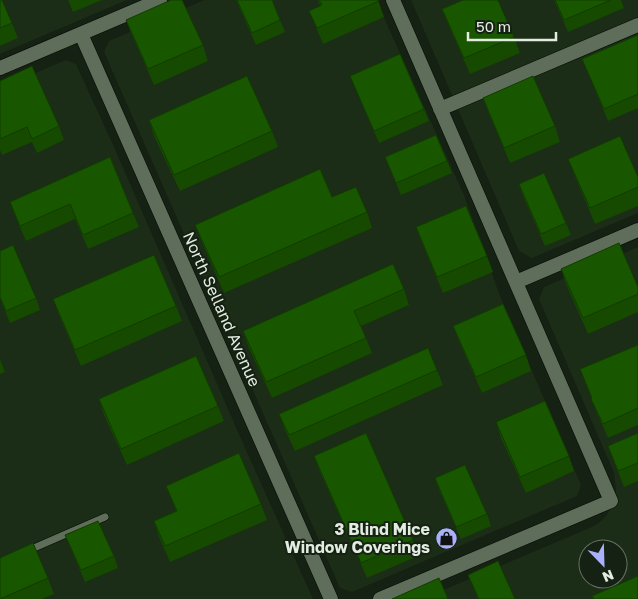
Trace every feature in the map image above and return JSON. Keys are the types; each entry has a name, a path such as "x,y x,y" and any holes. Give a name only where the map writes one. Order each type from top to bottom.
{"street":[{"path":"0,68 160,0"},
{"path":"380,599 612,501 393,0"},
{"path":"440,109 638,25"},
{"name":"North Selland Avenue","path":"81,34 331,599"},
{"path":"516,282 638,230"}],"lane":[{"path":"18,555 105,518"}],"shaded area":[{"path":"0,0 127,0 0,54"},
{"path":"204,0 376,0 464,195 500,296 581,485 577,496 352,592 340,588 104,52 109,41"},
{"path":"411,0 638,0 638,213 532,258 519,251"},
{"path":"66,60 76,64 313,599 0,599 0,88"},
{"path":"638,247 638,599 422,599 592,527 606,516 615,499 614,473 539,299 544,287"}],"building":[{"path":"0,0 2,0 12,23 0,28"},
{"path":"171,0 182,0 203,45 148,69 126,20"},
{"path":"237,0 272,0 280,20 252,33"},
{"path":"319,0 379,1 317,28 309,11 322,5"},
{"path":"463,0 498,0 514,37 464,58 442,9"},
{"path":"555,0 611,0 564,20"},
{"path":"638,35 638,94 604,109 582,59"},
{"path":"400,54 424,109 374,131 350,76"},
{"path":"32,66 59,126 32,139 27,127 0,139 0,81"},
{"path":"247,76 272,131 174,175 149,120"},
{"path":"533,76 555,126 504,148 483,98"},
{"path":"436,135 447,161 396,183 385,157"},
{"path":"620,136 638,177 638,187 590,208 568,159"},
{"path":"110,157 133,213 83,235 70,204 20,226 10,202"},
{"path":"320,169 332,197 356,187 367,212 219,277 195,225"},
{"path":"544,173 566,223 541,234 519,184"},
{"path":"466,206 487,256 437,277 416,227"},
{"path":"619,243 638,287 638,294 583,318 561,269"},
{"path":"13,245 36,298 6,311 0,297 0,251"},
{"path":"154,255 176,306 75,350 53,299"},
{"path":"393,264 404,289 354,311 366,338 266,382 243,331"},
{"path":"503,304 526,355 476,377 453,326"},
{"path":"638,345 638,408 603,424 580,369"},
{"path":"428,348 437,370 289,435 279,414"},
{"path":"196,356 218,406 121,449 99,399"},
{"path":"545,401 569,456 520,477 496,422"},
{"path":"366,433 413,540 361,563 314,456"},
{"path":"638,433 638,463 618,471 608,446"},
{"path":"239,453 261,504 165,546 154,521 177,511 166,486"},
{"path":"465,465 487,514 456,527 435,478"},
{"path":"98,521 114,556 81,570 65,535"},
{"path":"33,543 48,578 0,599 0,558"},
{"path":"498,561 515,599 479,599 468,575"},
{"path":"638,576 638,599 594,599 592,596 608,589 628,589 628,580"},
{"path":"439,578 448,599 392,599"}],"place":[{"name":"3 Blind Mice Window Coverings","path":"446,538"}]}
